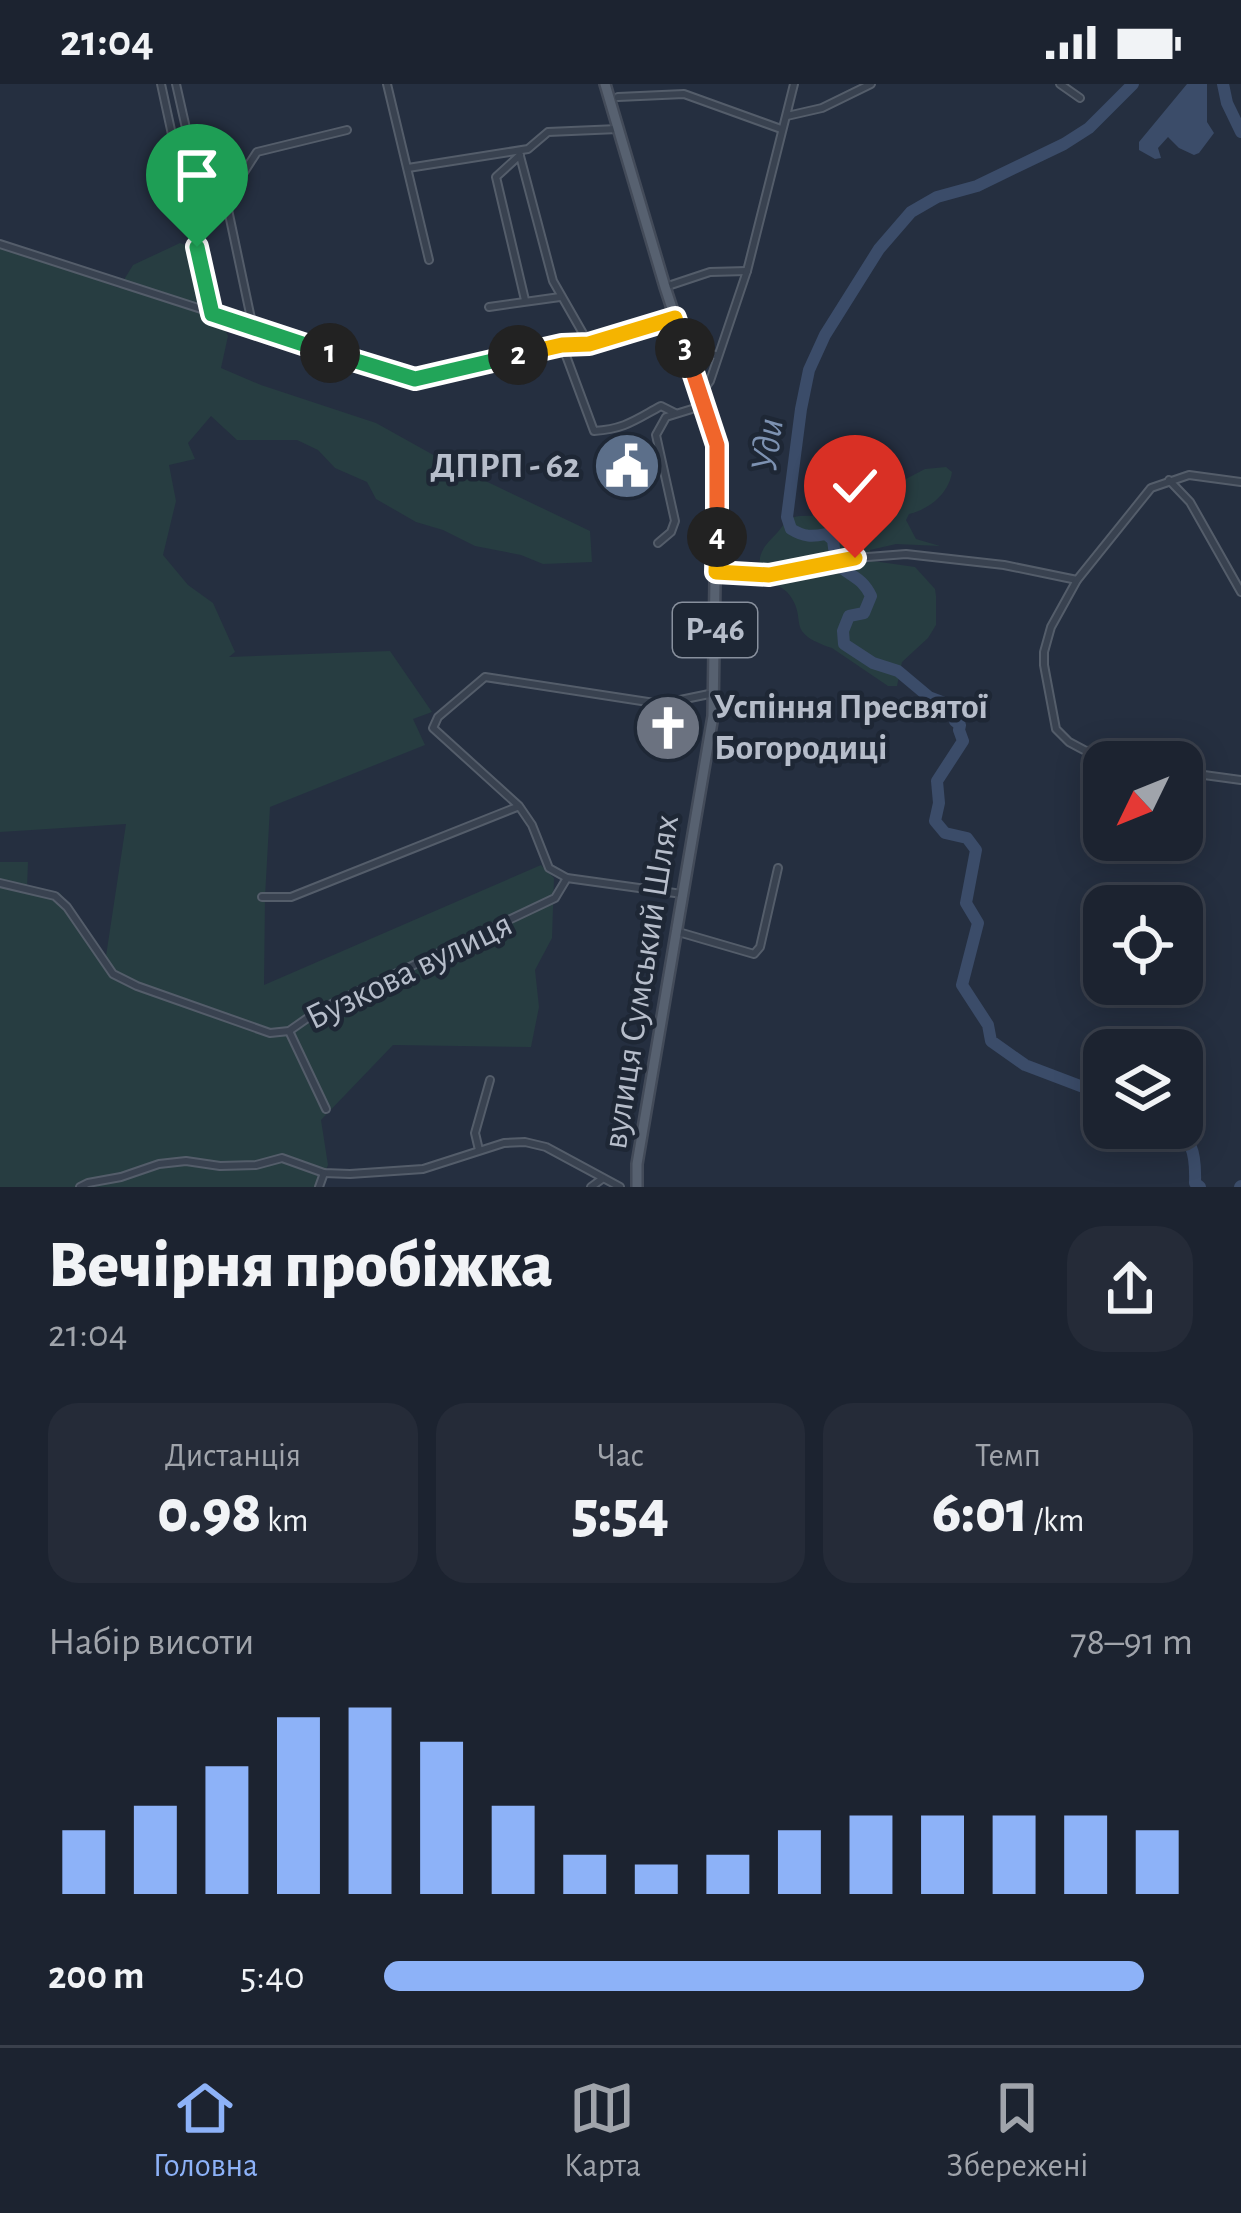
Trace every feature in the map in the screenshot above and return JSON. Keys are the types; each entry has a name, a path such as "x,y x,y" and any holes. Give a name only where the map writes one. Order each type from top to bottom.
{"main road":[{"name":"вулиця Сумський Шлях","path":"605,84 717,445 713,716 637,1164 637,1187"}],"street":[{"path":"161,84 212,314"},
{"path":"176,84 193,159"},
{"path":"387,84 429,260"},
{"path":"700,393 710,381 746,272 794,84"},
{"path":"787,116 822,108 871,84"},
{"path":"1060,84 1080,98"},
{"path":"618,97 684,94 781,129"},
{"path":"525,300 496,177 548,132 618,129"},
{"path":"254,328 226,200 257,152 347,130"},
{"path":"408,168 528,149"},
{"path":"520,156 553,280 589,344"},
{"path":"0,244 415,379 562,345 589,344 675,318"},
{"path":"665,287 710,272 746,272"},
{"path":"489,308 560,297"},
{"path":"562,345 594,431 634,423 661,406 675,413"},
{"path":"688,356 716,355"},
{"path":"658,543 671,532 675,520 656,436 666,417 704,405"},
{"path":"1083,749 1064,739 1054,723 1044,652 1077,580 1150,488 1189,475 1241,482"},
{"path":"1168,480 1190,502 1241,592"},
{"path":"716,572 761,576 855,558 906,554 1004,565 1077,580"},
{"path":"682,894 567,878 549,868 519,806 433,728 438,718 485,677 661,704 714,693"},
{"path":"1203,774 1241,779"},
{"path":"262,897 291,897 519,806"},
{"path":"676,931 754,954 760,947 778,868"},
{"name":"Бузкова вулиця","path":"0,884 55,896 113,974 270,1033 289,1031 319,1010 555,898 567,878"},
{"path":"289,1031 326,1109"},
{"path":"479,1150 475,1133 490,1079"},
{"path":"80,1187 186,1161 238,1166 282,1158 324,1173 350,1174 424,1169 504,1143 525,1142 620,1187"},
{"path":"320,1187 324,1173"},
{"path":"591,1187 602,1179"}],"green space":[{"path":"180,243 193,248 207,295 228,336 221,368 376,423 590,531 592,562 543,564 475,546 416,522 376,499 367,482 335,468 318,450 297,440 237,440 211,416 188,443 195,459 169,465 176,501 163,555 188,585 213,603 235,652 229,657 390,651 432,712 413,719 425,745 270,807 264,985 541,865 554,878 552,938 535,970 539,1007 531,1047 393,1045 321,1120 328,1165 318,1187 0,1187 0,862 28,862 27,889 60,893 106,956 126,824 0,832 0,245 119,288 133,265"},
{"path":"868,454 837,494 881,492 925,469 946,467 952,472 937,499 906,520 916,539 940,546 896,544 870,550 873,561 915,567 935,589 936,625 902,662 897,686 888,686 807,636 794,602 766,578 760,563 765,547 786,522 818,515 824,485"}],"water":[{"path":"1187,84 1207,84 1207,122 1214,133 1194,155 1168,137 1158,148 1161,158 1139,150 1139,142"}],"waterway":[{"name":"Уди","path":"1083,1087 1025,1065 991,1041 988,1025 962,985 978,923 966,903 976,850 967,838 945,833 935,821 937,781 963,741 955,712 898,671 873,663 844,644 849,616 864,613 871,596 836,563 833,540 826,534 796,532 787,517 809,370 825,335 879,249 911,212 1064,144 1089,128 1133,84"},
{"name":"Уди","path":"1223,84 1241,132"},
{"name":"Уди","path":"1191,1149 1195,1183 1200,1187"}],"place":[{"name":"ДПРП - 62","path":"627,466"},
{"name":"Успіння Пресвятої Богородиці","path":"668,728"}],"route":[{"path":"197,247 212,314 415,379 562,345 589,344 675,318 717,445 716,572 769,575 855,558"}]}
